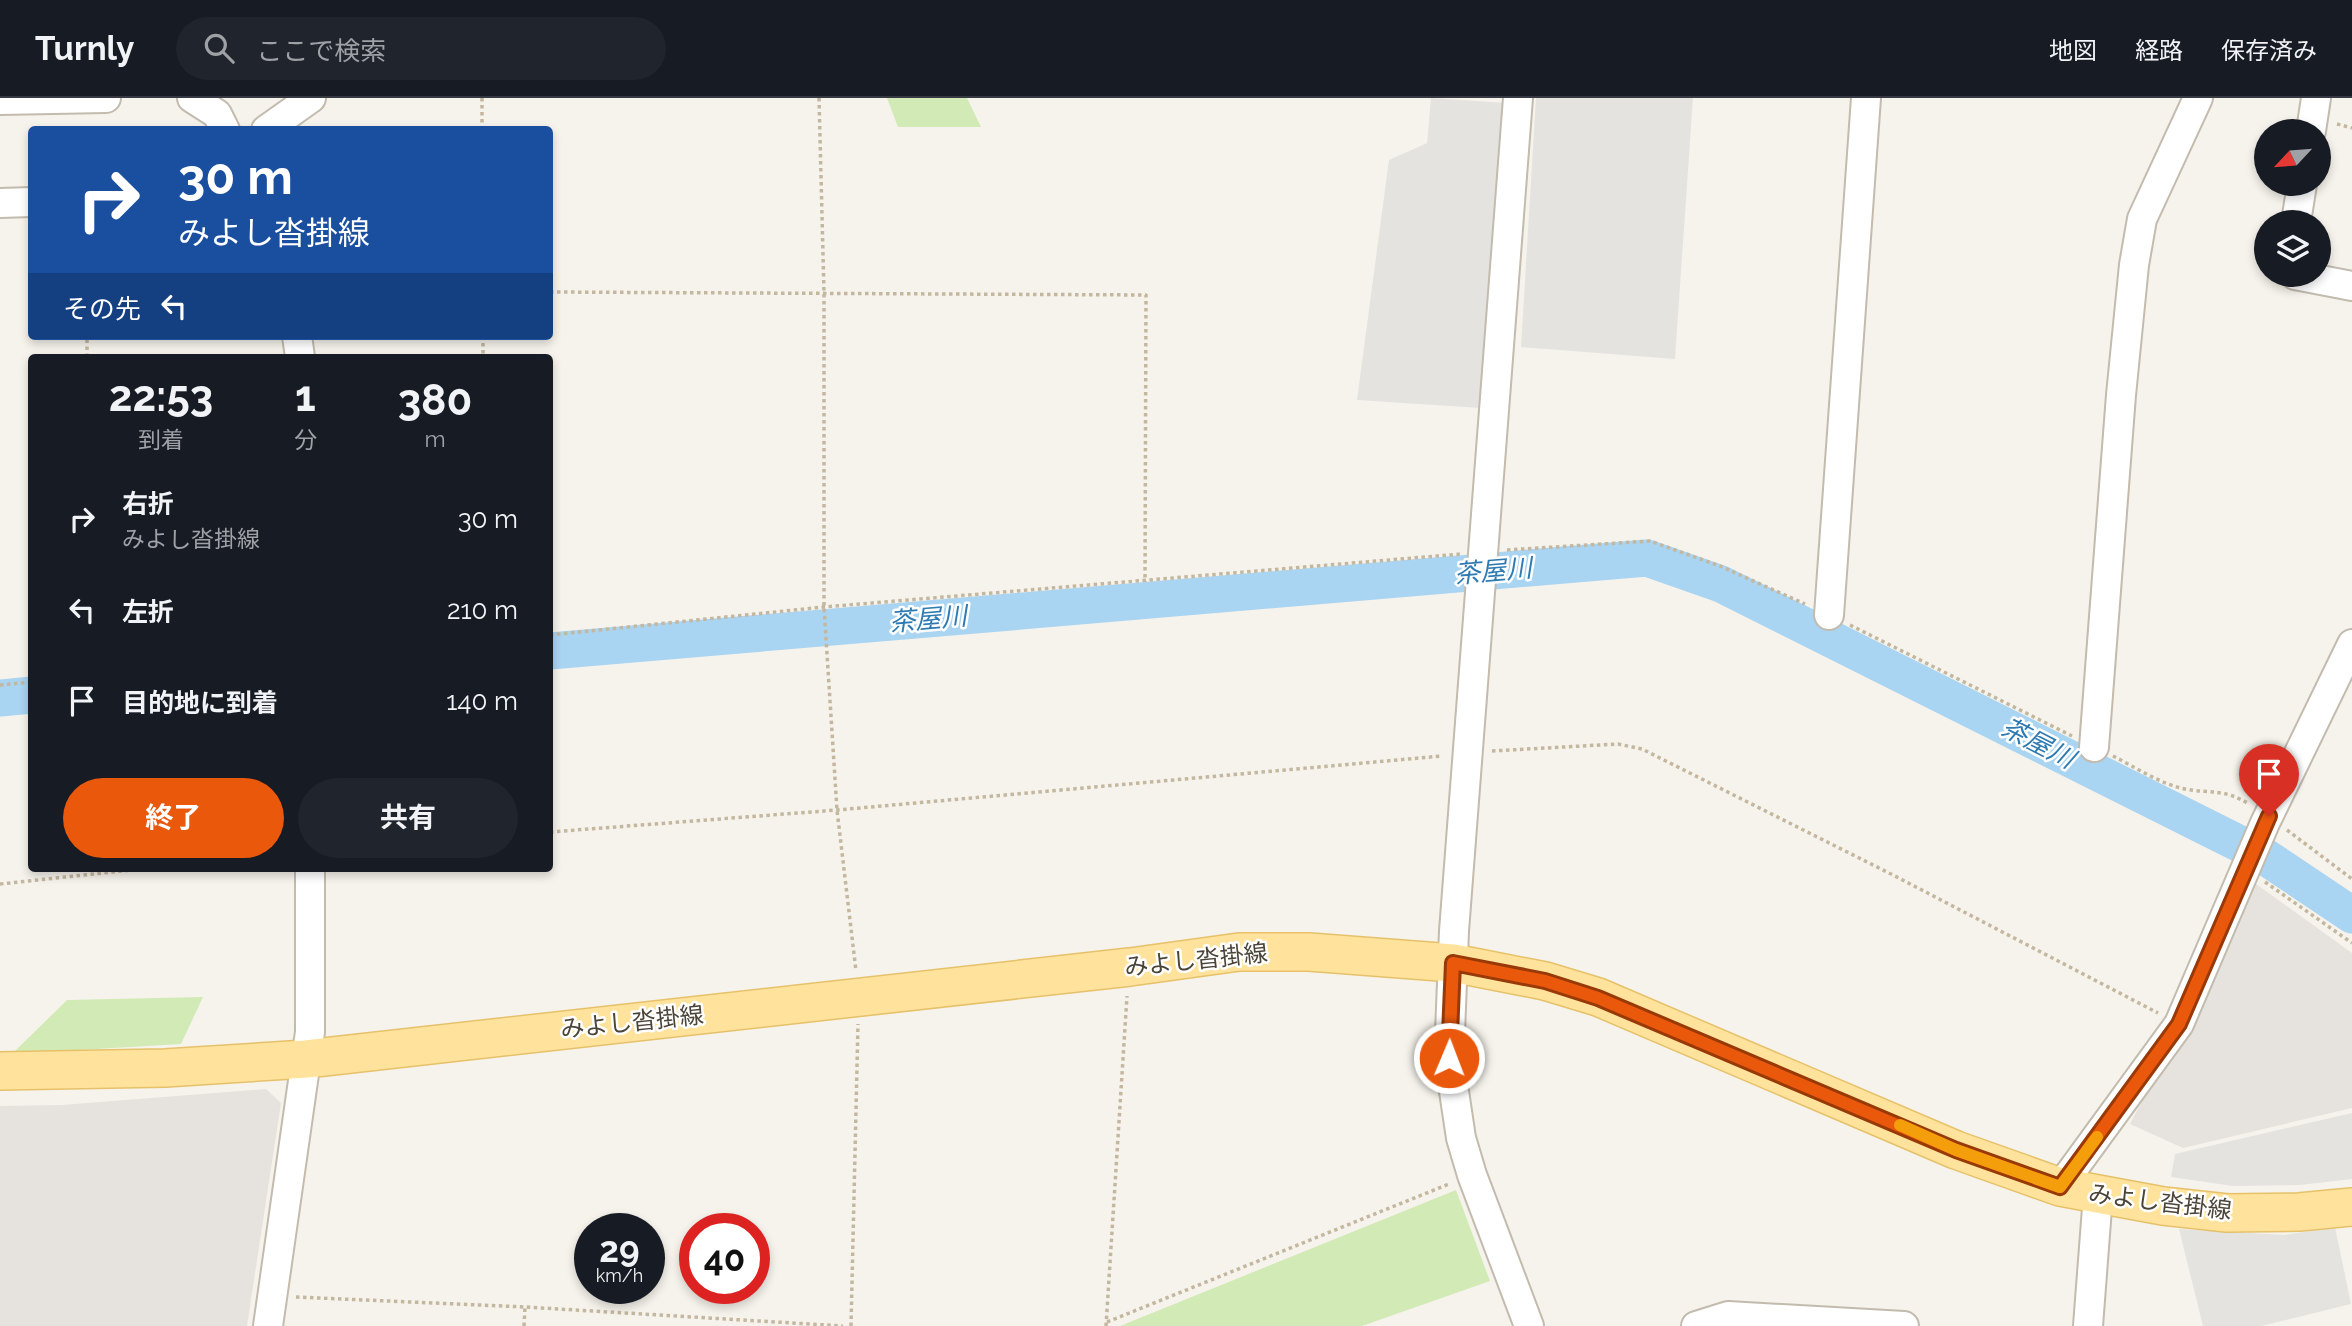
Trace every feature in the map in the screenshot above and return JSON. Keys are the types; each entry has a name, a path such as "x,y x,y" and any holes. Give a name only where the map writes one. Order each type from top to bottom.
{"main road":[{"name":"みよし沓掛線","path":"0,1071 165,1068 306,1059 1130,967 1239,952 1309,952 1453,963 1545,981 1598,998 1956,1150 2060,1187 2163,1206 2227,1213 2313,1211 2352,1207"}],"street":[{"path":"0,100 106,98"},
{"path":"192,98 217,114 223,126"},
{"path":"272,126 311,98"},
{"path":"1518,98 1468,753 1449,1058 1461,1138 1472,1175 1529,1326"},
{"path":"1829,615 1866,98"},
{"path":"2094,747 2121,395 2134,265 2142,219 2198,98"},
{"path":"2313,119 2316,98"},
{"path":"0,202 28,202"},
{"path":"2331,282 2352,286"},
{"path":"2060,1187 2179,1024 2267,819 2352,644"},
{"path":"268,1326 310,1032 310,872"},
{"path":"2088,1326 2098,1195"},
{"path":"1696,1326 1728,1316 1802,1323 1904,1326"}],"path":[{"path":"482,98 482,126"},
{"path":"819,98 824,293 824,607 837,810 859,997 851,1326"},
{"path":"553,292 1146,295 1145,582"},
{"path":"553,635 824,607 1484,552 1650,541 1720,566 1829,615 2171,784 2185,789 2221,791 2238,797 2352,879"},
{"path":"0,685 28,682"},
{"path":"553,832 837,810 1468,753 1618,744 1642,749 1893,875 2179,1024"},
{"path":"2246,869 2352,943"},
{"path":"0,884 112,872"},
{"path":"1130,967 1106,1324 1472,1175"},
{"path":"272,1296 525,1307 843,1326"},
{"path":"524,1326 525,1307"}],"shaded area":[{"path":"1431,98 1507,103 1481,408 1357,400 1389,160 1427,143"},
{"path":"1536,98 1693,98 1675,359 1521,347"},
{"path":"2256,884 2352,953 2352,1108 2183,1148 2130,1124"},
{"path":"266,1089 281,1103 247,1326 0,1326 0,1106 62,1105"},
{"path":"2352,1113 2352,1179 2300,1185 2233,1186 2171,1177 2175,1154"},
{"path":"2335,1227 2351,1304 2261,1326 2203,1326 2179,1229 2285,1235"}],"green space":[{"path":"887,98 967,98 981,127 898,127"},
{"path":"203,997 181,1044 12,1054 67,1000"},
{"path":"1456,1190 1490,1281 1362,1326 1120,1326"}],"waterway":[{"name":"茶屋川","path":"553,651 1647,558 1721,584 2264,856 2352,915"},
{"name":"茶屋川","path":"0,698 28,695"}],"slow traffic":[{"path":"1900,1125 1956,1150 2060,1187 2097,1137"}],"route":[{"path":"1449,1058 1453,963 1545,981 1598,998 1956,1150 2060,1187 2179,1024 2269,816"}]}
